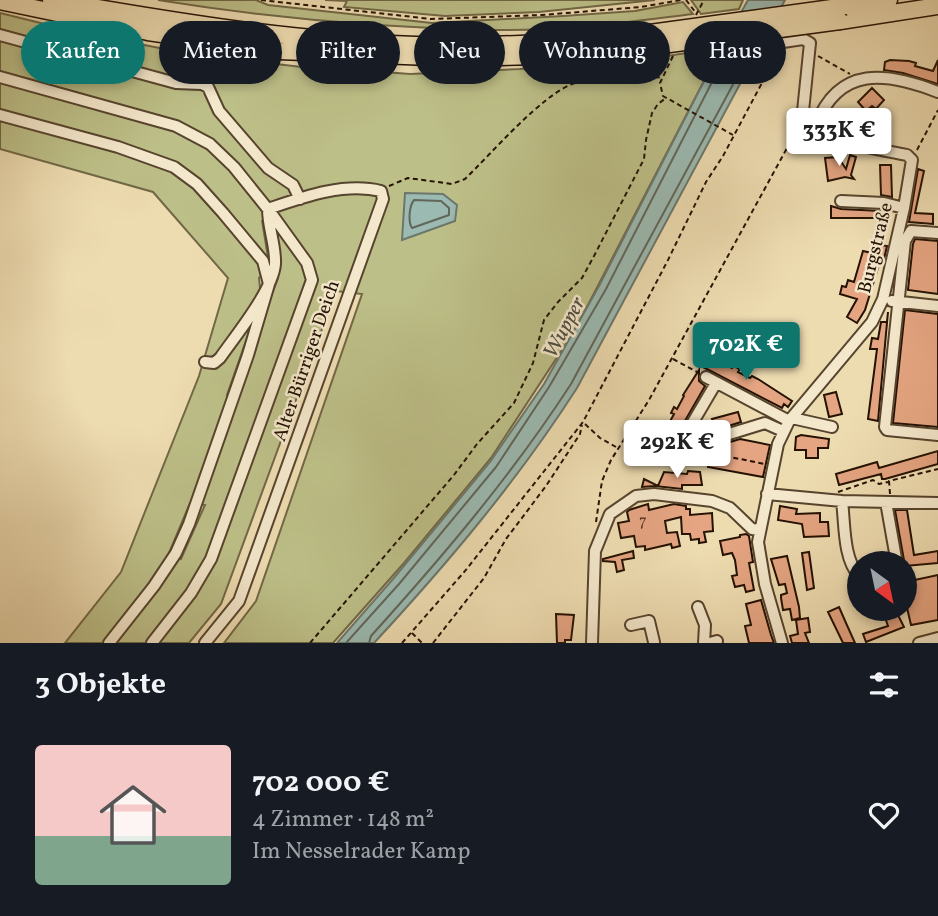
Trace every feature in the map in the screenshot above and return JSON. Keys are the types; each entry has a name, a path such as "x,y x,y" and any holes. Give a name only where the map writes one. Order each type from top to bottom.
{"highway":[{"path":"51,0 241,32 406,45 519,43"},
{"path":"71,0 99,8"},
{"path":"843,13 889,0"},
{"path":"0,1 148,32 279,51 455,58 519,56"},
{"path":"670,37 843,13 938,6"}],"street":[{"path":"0,35 176,83 202,84 208,87 219,111 268,168 293,186 299,199"},
{"path":"786,42 803,39 810,43 802,121 816,125 832,137 906,155 912,160"},
{"path":"0,77 176,126 210,144 234,167 268,209 306,264 312,281 212,559 191,593 152,643"},
{"path":"816,125 820,113 832,97 843,85 854,80 896,78 938,92"},
{"path":"0,116 118,147 174,167 197,184 263,261 269,284 220,358 214,363 205,362"},
{"name":"Burgstraße","path":"782,643 762,566 759,530 773,465 788,423 872,322 883,299 912,160"},
{"path":"268,209 347,188 381,191"},
{"name":"Alter Bürriger Deich","path":"205,643 239,601 383,199 381,191"},
{"path":"841,201 884,203 904,208"},
{"path":"109,643 154,586 176,553 189,524 248,355 275,262 268,209"},
{"path":"938,233 911,231 905,241 885,427 887,430 938,435"},
{"path":"883,299 938,306"},
{"path":"788,423 711,380 686,434 692,441 701,443 765,423 832,427"},
{"path":"593,643 595,551 610,514 636,496 654,494 712,501 730,508 752,529 759,530"},
{"path":"767,494 842,501 938,503"},
{"path":"842,501 849,551"},
{"path":"888,502 895,551"},
{"path":"698,607 705,625 704,643"},
{"path":"631,625 649,621 653,643"},
{"path":"919,643 938,638"}],"path":[{"path":"261,0 431,19 542,15 641,7 681,0"},
{"path":"686,0 696,14 704,0"},
{"path":"815,54 846,72"},
{"path":"670,62 673,56"},
{"path":"381,191 408,177 452,184 466,179 544,102 563,87 572,84"},
{"path":"661,84 666,98 734,135"},
{"path":"433,643 484,578 506,538 546,486 575,442 706,182 761,84"},
{"path":"310,643 514,403 533,363 544,320 582,278 645,159 652,113 666,98"},
{"path":"912,160 938,110"},
{"path":"596,526 602,481 618,448 673,358 802,121"},
{"path":"673,358 711,380"},
{"path":"583,422 600,438 618,448"},
{"path":"402,643 465,571 583,422"},
{"path":"725,456 773,465"},
{"path":"826,499 843,489 873,480 879,484 938,469"},
{"path":"888,502 889,481"},
{"path":"411,633 422,643"}],"green space":[{"path":"158,0 256,0 268,5 414,21 414,27 400,26 400,21 327,21"},
{"path":"325,0 655,0 539,12 445,16 344,7 347,1"},
{"path":"691,0 743,0 739,9 701,14"},
{"path":"683,2 693,14 636,21 519,21 519,30 505,30 505,21 469,21 635,11"},
{"path":"0,13 32,21 21,21 21,84 145,84 145,45 159,48 159,84 282,84 282,65 296,66 296,84 400,84 400,73 414,74 414,84 505,84 505,70 519,69 519,84 670,84 670,56 684,53 684,84 702,84 575,330 491,458 333,643 224,643 256,601 362,294 336,291 221,604 189,643 65,643 121,572 199,376 228,278 153,192 0,149","holes":["262,220 278,278 233,398 227,395 261,298 259,278 269,264","190,503 205,505 181,559 169,553"]}],"water":[{"path":"748,0 785,0 774,21 736,21"},
{"path":"703,84 740,84 577,388 531,455 481,520 374,643 337,643 490,462 544,384 599,286"},
{"path":"405,193 443,194 457,205 455,221 402,240"}],"building":[{"path":"938,60 938,84 884,70 885,62 909,61 916,63 915,66 933,71"},
{"path":"872,88 884,100 876,109 872,106 866,111 858,102"},
{"path":"845,116 868,130 866,135 847,134 837,127"},
{"path":"850,155 856,157 851,175 854,179 845,177 828,181 825,158 838,157 846,169"},
{"path":"880,165 891,165 892,197 881,195"},
{"path":"918,169 924,171 915,213 933,214 933,224 909,222"},
{"path":"831,206 881,211 881,218 831,218"},
{"path":"915,239 938,241 938,294 908,290"},
{"path":"880,245 887,246 884,259 881,258 865,310 857,323 847,317 857,299 840,294 842,286 846,287 848,280 854,282 863,251 876,254"},
{"path":"905,310 938,314 938,427 893,423"},
{"path":"888,312 878,421 868,419 877,349 870,349 872,338 878,339 881,322 887,322"},
{"path":"707,356 740,369 738,372 758,379 792,401 788,407 784,404 782,408 701,366"},
{"path":"699,370 699,381 705,386 678,433 671,433 668,439 667,447 679,448 678,458 654,454 655,438 661,438 674,414 671,413 674,407 677,409"},
{"path":"836,392 842,414 829,417 824,395"},
{"path":"738,412 741,422 716,430 712,419"},
{"path":"801,435 829,439 828,448 818,448 818,458 806,458 806,450 795,450 796,437"},
{"path":"740,439 770,445 763,477 708,467 710,448"},
{"path":"938,451 938,464 885,479 882,479 881,474 839,485 836,474 877,462 879,468"},
{"path":"688,471 700,472 702,485 682,485 682,489 642,487 644,479 658,486 664,472 687,474"},
{"path":"648,504 649,510 674,504 686,506 686,509 690,509 690,515 712,513 713,531 704,532 706,542 691,540 690,534 682,534 681,517 665,521 667,533 677,532 680,546 672,548 671,544 645,550 645,546 636,547 634,536 621,538 618,523 629,521 629,510"},
{"path":"780,506 797,509 796,514 820,513 820,522 828,522 829,536 804,537 802,524 778,520"},
{"path":"895,510 907,510 913,551 902,551"},
{"path":"746,534 749,536 753,562 749,563 754,590 746,592 744,585 735,587 732,576 737,575 735,560 732,553 723,555 720,541"},
{"path":"633,551 634,558 622,560 624,570 617,572 615,562 603,561 603,559"},
{"path":"938,551 938,563 917,565 917,554"},
{"path":"809,552 814,588 807,590 802,553"},
{"path":"787,556 800,618 792,620 790,609 783,610 781,595 787,593 785,584 779,585 771,559"},
{"path":"938,575 938,620 911,625 910,621 917,621 917,579"},
{"path":"761,600 774,643 749,643 745,626 751,625 746,604"},
{"path":"839,607 855,643 843,643 828,612"},
{"path":"556,614 574,615 571,640 565,640 565,643 557,643"},
{"path":"808,618 810,632 805,633 809,643 792,643 790,636 798,634 796,620"},
{"path":"886,621 901,621 904,627 866,642 863,634 888,626"}],"water label":[{"name":"Wupper","path":"565,328"}]}
